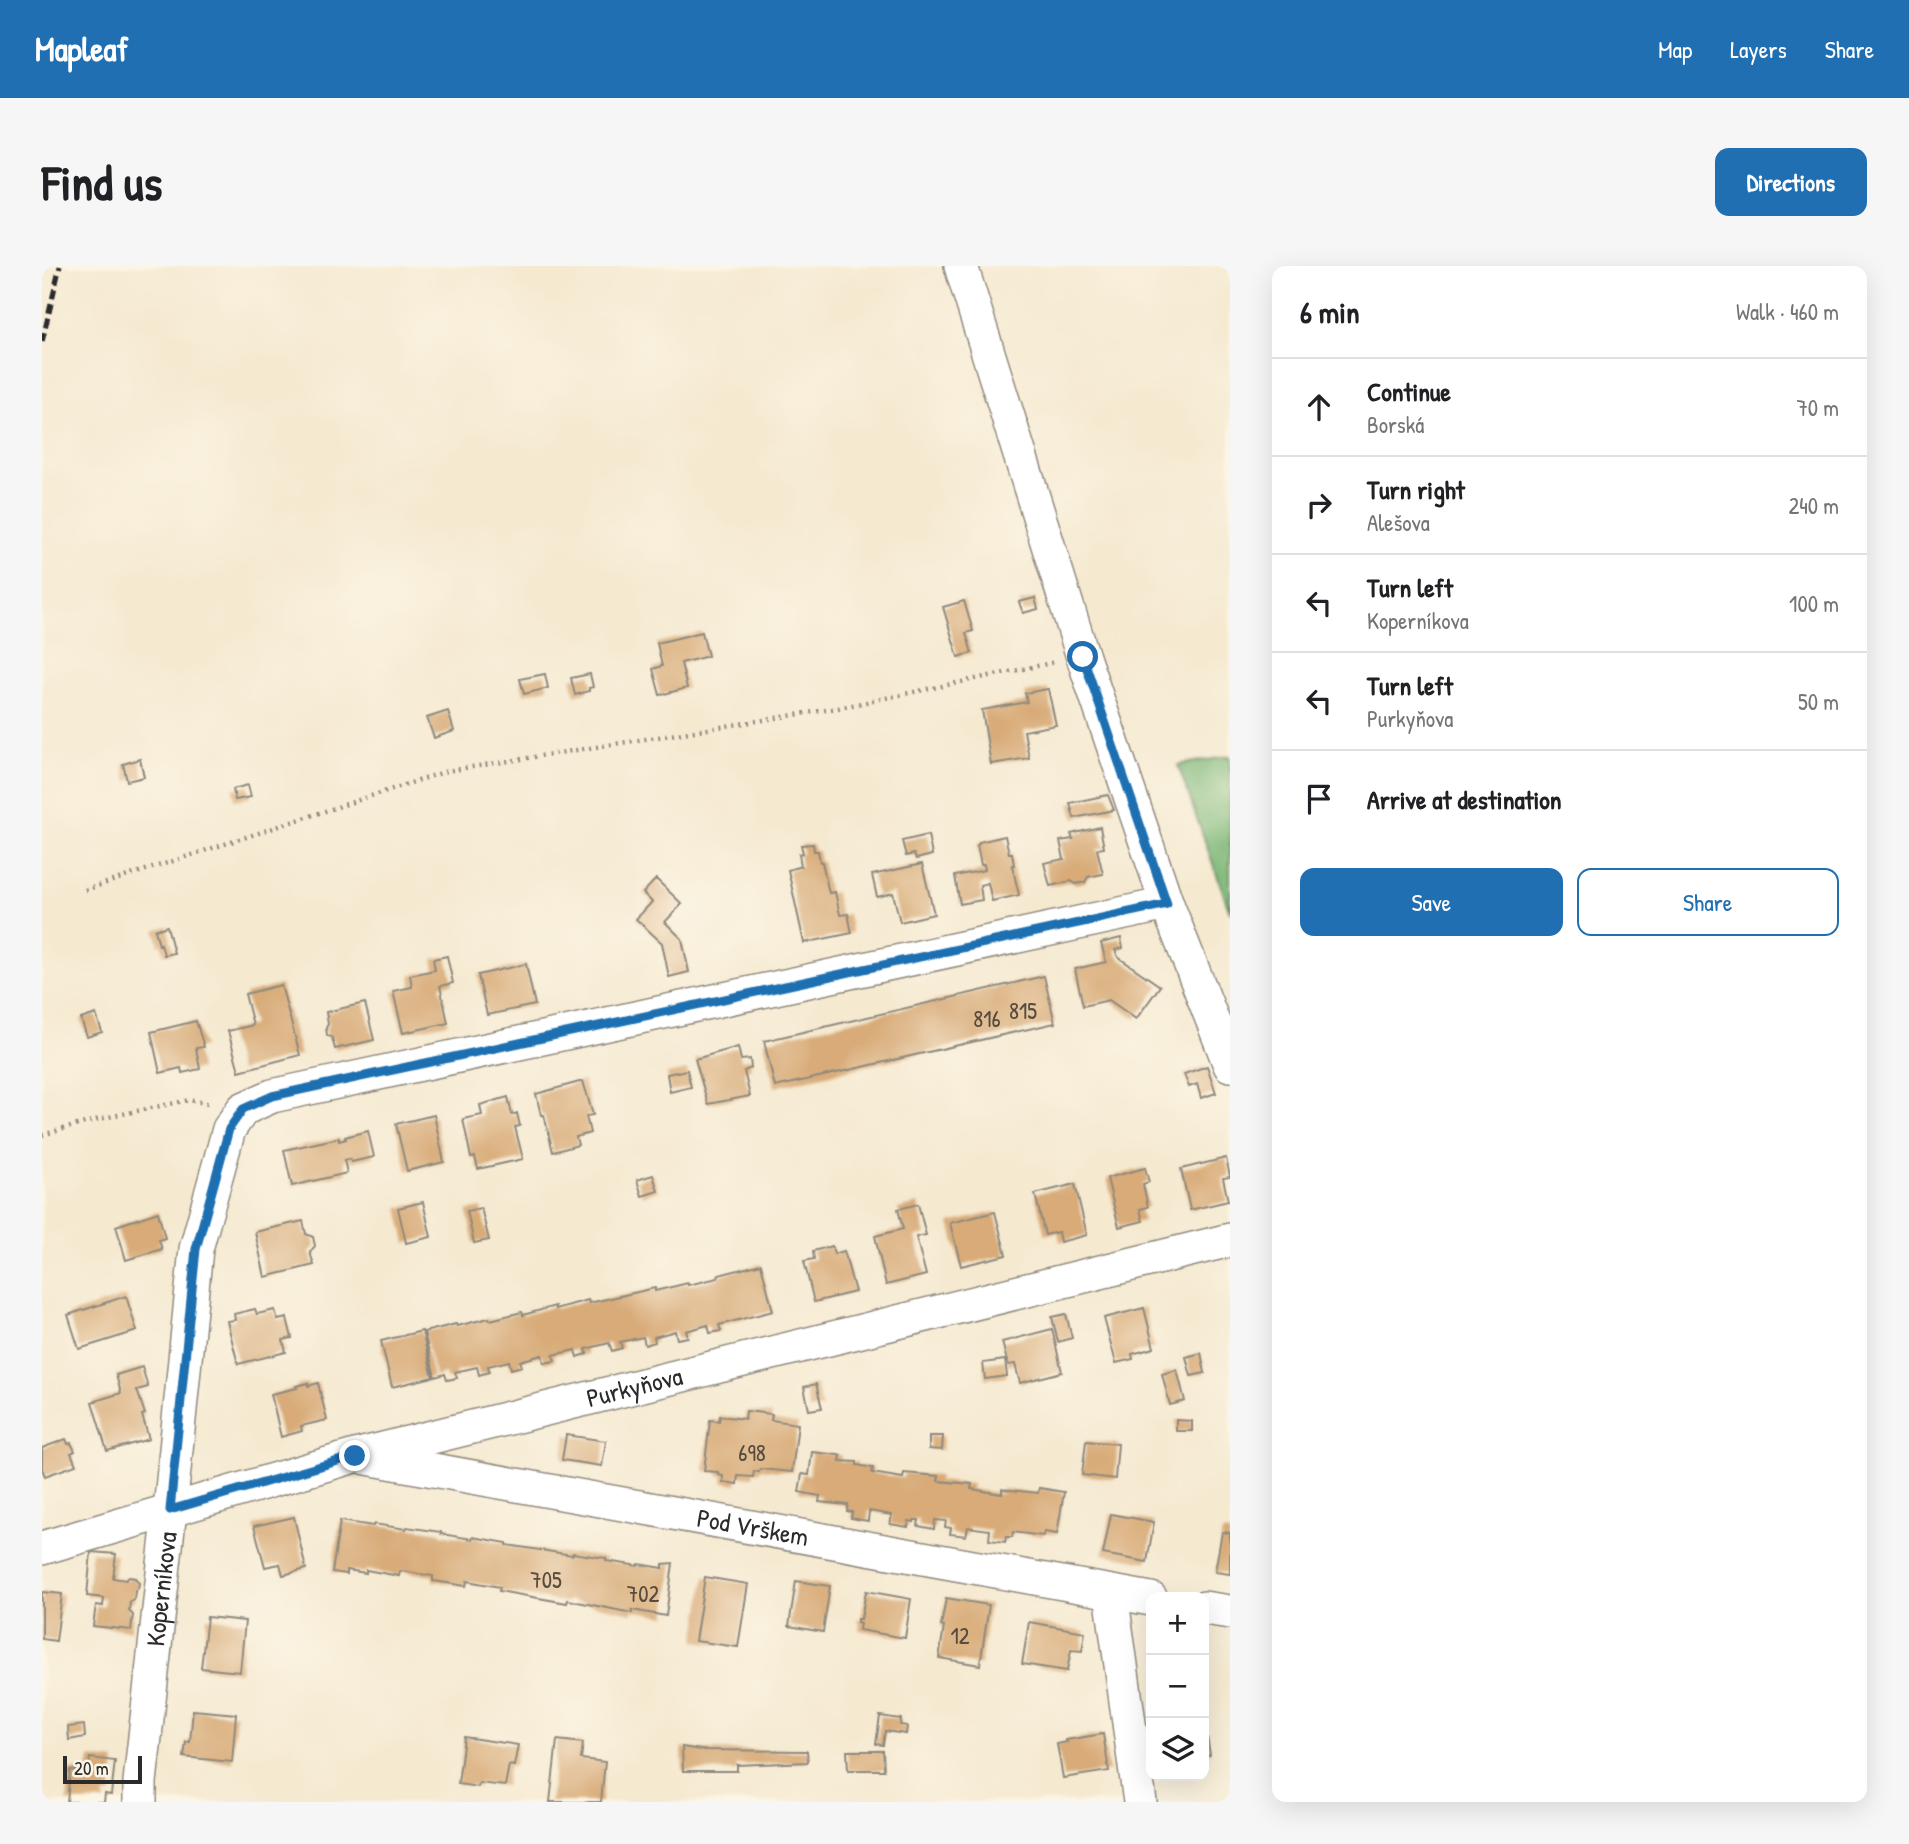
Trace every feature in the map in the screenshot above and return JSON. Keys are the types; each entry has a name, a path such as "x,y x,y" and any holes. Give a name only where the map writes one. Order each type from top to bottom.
{"street":[{"path":"961,266 1083,657 1167,904 1230,1065"},
{"path":"236,1119 272,1096 1167,904"},
{"name":"Koperníkova","path":"140,1802 196,1249 236,1119"},
{"name":"Purkyňova","path":"42,1548 355,1456 1230,1240"},
{"name":"Pod Vrškem","path":"355,1456 1146,1598"},
{"path":"1111,1593 1140,1802"},
{"path":"1209,1609 1230,1612"}],"path":[{"path":"85,890 447,771 838,708 1083,657"},
{"path":"42,1135 99,1119 189,1100 236,1119"}],"green space":[{"path":"1230,756 1230,912 1178,765"}],"building":[{"path":"1035,598 1038,609 1023,613 1019,602"},
{"path":"964,601 973,631 966,633 972,653 958,657 943,607"},
{"path":"702,632 708,656 681,663 687,688 660,695 653,669 662,666 657,643"},
{"path":"545,674 548,688 524,694 520,679"},
{"path":"590,674 593,687 575,695 571,678"},
{"path":"1048,689 1056,725 1024,731 1029,758 991,764 982,710 1027,702 1025,693"},
{"path":"448,711 454,731 434,738 427,718"},
{"path":"140,759 144,777 127,781 123,764"},
{"path":"248,785 251,797 235,800 233,789"},
{"path":"1108,795 1114,810 1074,818 1070,803"},
{"path":"1100,827 1104,848 1097,849 1103,874 1088,877 1085,882 1076,884 1071,881 1050,886 1044,863 1064,859 1060,841 1073,839 1071,834"},
{"path":"928,835 932,855 916,859 914,854 906,856 902,841"},
{"path":"1005,836 1009,853 1012,853 1019,895 992,901 988,883 980,885 982,900 960,904 955,876 985,870 984,864 981,865 977,845 979,842"},
{"path":"813,844 814,851 818,851 822,862 829,893 835,892 840,915 848,914 852,933 804,943 788,870 801,866 801,845"},
{"path":"922,864 934,914 900,922 893,893 877,897 872,875"},
{"path":"656,879 682,904 665,922 682,939 689,972 669,977 662,943 636,919 652,902 643,893"},
{"path":"167,926 174,953 164,955 155,930"},
{"path":"1121,938 1123,948 1115,950 1118,957 1160,986 1136,1019 1109,1000 1083,1006 1075,969 1106,962 1101,943"},
{"path":"447,956 453,983 440,986 448,1023 403,1033 393,991 412,987 410,975 435,970 433,959"},
{"path":"526,964 535,1005 487,1015 478,975"},
{"path":"1044,976 1055,1023 775,1087 764,1041"},
{"path":"281,985 300,1055 239,1071 228,1031 253,1025 245,994"},
{"path":"365,1003 374,1040 335,1049 332,1038 327,1035 326,1012"},
{"path":"96,1014 102,1032 87,1037 81,1019"},
{"path":"196,1021 204,1047 196,1048 200,1069 182,1073 181,1068 160,1073 151,1032"},
{"path":"738,1047 741,1060 750,1059 751,1068 744,1071 750,1096 708,1104 695,1059"},
{"path":"1207,1066 1216,1093 1201,1098 1197,1084 1189,1087 1184,1074"},
{"path":"687,1070 691,1087 670,1092 667,1074"},
{"path":"583,1081 593,1115 586,1116 590,1133 576,1137 578,1145 553,1152 536,1094"},
{"path":"508,1097 512,1115 517,1113 520,1126 515,1127 523,1159 478,1169 475,1157 471,1158 463,1119 482,1115 480,1105"},
{"path":"434,1115 444,1162 407,1171 396,1124"},
{"path":"368,1131 374,1157 351,1162 350,1159 344,1160 347,1173 292,1186 284,1150 339,1138 339,1141"},
{"path":"1226,1158 1230,1177 1223,1178 1228,1201 1190,1210 1181,1169"},
{"path":"1145,1168 1149,1182 1143,1184 1148,1207 1140,1209 1143,1221 1119,1227 1107,1178"},
{"path":"653,1175 658,1191 642,1196 637,1180"},
{"path":"1075,1184 1087,1235 1060,1242 1058,1232 1045,1235 1035,1194"},
{"path":"423,1202 431,1237 406,1243 398,1208"},
{"path":"918,1204 926,1235 916,1237 926,1275 886,1285 875,1236 903,1229 898,1209"},
{"path":"481,1208 489,1240 474,1243 467,1211"},
{"path":"158,1212 165,1238 159,1240 162,1249 126,1260 116,1226"},
{"path":"995,1212 1006,1255 961,1266 950,1223"},
{"path":"303,1221 306,1234 313,1237 315,1246 310,1252 314,1265 265,1277 255,1232"},
{"path":"832,1246 834,1254 844,1251 855,1292 814,1302 804,1261 814,1259 813,1251"},
{"path":"761,1264 773,1311 719,1325 721,1331 710,1333 708,1325 686,1331 688,1337 677,1339 675,1331 654,1337 655,1342 645,1345 643,1337 620,1342 622,1348 612,1351 609,1343 586,1349 587,1354 577,1357 575,1350 553,1355 555,1361 544,1363 542,1355 520,1361 522,1366 511,1369 509,1361 488,1366 489,1372 479,1375 477,1367 455,1372 457,1378 447,1380 445,1374 435,1377 424,1332 522,1312 523,1315 555,1306 555,1309 588,1300 589,1303 655,1288 655,1291 688,1285"},
{"path":"126,1296 137,1331 79,1349 68,1315"},
{"path":"1144,1308 1154,1348 1132,1354 1133,1359 1116,1363 1104,1318"},
{"path":"255,1309 257,1314 275,1310 278,1320 287,1318 292,1338 283,1340 286,1352 238,1364 227,1321 235,1320 234,1314"},
{"path":"1066,1314 1072,1338 1058,1342 1052,1317"},
{"path":"1052,1329 1062,1372 1020,1383 1015,1364 1008,1365 1002,1342"},
{"path":"422,1331 433,1377 392,1387 381,1341"},
{"path":"1201,1353 1205,1373 1191,1376 1186,1357"},
{"path":"1005,1360 1007,1376 985,1379 983,1363"},
{"path":"142,1367 148,1387 137,1390 149,1439 107,1451 92,1402 121,1393 116,1375"},
{"path":"1177,1370 1185,1401 1170,1405 1162,1374"},
{"path":"308,1383 308,1386 318,1383 327,1420 301,1426 302,1431 281,1437 271,1394"},
{"path":"816,1384 822,1408 809,1410 804,1387"},
{"path":"746,1411 772,1414 771,1420 798,1424 792,1472 760,1469 759,1472 754,1471 753,1477 738,1476 737,1484 723,1482 723,1476 718,1475 718,1472 704,1471 710,1420 719,1421 720,1416 745,1419"},
{"path":"1176,1420 1192,1421 1192,1431 1176,1431"},
{"path":"566,1435 606,1441 602,1466 562,1460"},
{"path":"929,1436 943,1436 942,1450 929,1449"},
{"path":"66,1439 75,1451 71,1453 76,1465 45,1476 42,1469 42,1448"},
{"path":"1086,1441 1118,1444 1115,1479 1082,1475"},
{"path":"812,1452 841,1456 840,1461 857,1462 857,1465 873,1468 872,1473 903,1478 904,1473 939,1476 938,1481 972,1484 971,1489 1002,1494 1002,1489 1038,1493 1039,1488 1064,1492 1057,1534 1044,1532 1043,1536 1013,1532 1012,1537 1006,1537 1005,1542 989,1540 990,1530 968,1527 966,1536 950,1534 951,1528 945,1527 946,1521 935,1520 934,1529 918,1526 919,1520 909,1521 908,1527 890,1524 892,1515 869,1511 868,1521 851,1518 852,1512 847,1511 848,1505 819,1502 820,1496 799,1492 802,1474 809,1475"},
{"path":"1111,1514 1154,1522 1147,1562 1103,1554"},
{"path":"294,1517 306,1569 283,1575 280,1564 265,1567 254,1526"},
{"path":"340,1521 441,1532 507,1545 606,1558 606,1561 638,1566 663,1568 663,1564 673,1563 666,1616 632,1610 632,1613 568,1600 567,1603 499,1591 500,1587 467,1581 466,1586 433,1581 433,1576 402,1571 399,1576 366,1570 366,1573 347,1570 347,1574 332,1572"},
{"path":"1222,1532 1230,1533 1230,1574 1215,1572"},
{"path":"91,1552 116,1554 113,1578 135,1578 139,1583 134,1600 130,1602 129,1611 133,1615 131,1630 93,1626 96,1605 103,1606 104,1598 87,1596"},
{"path":"705,1577 748,1584 738,1647 695,1641"},
{"path":"796,1581 830,1586 823,1632 789,1626"},
{"path":"866,1591 911,1599 905,1638 859,1630 860,1623 857,1619 861,1619"},
{"path":"42,1592 62,1594 56,1641 42,1639"},
{"path":"946,1598 989,1605 980,1665 939,1658"},
{"path":"207,1617 245,1621 240,1672 201,1668"},
{"path":"1029,1622 1085,1632 1082,1651 1071,1650 1067,1671 1022,1664"},
{"path":"193,1710 236,1714 232,1762 184,1757 186,1742 190,1742"},
{"path":"880,1716 901,1719 900,1725 907,1726 906,1734 885,1731 883,1745 876,1744"},
{"path":"84,1725 85,1737 69,1740 68,1727"},
{"path":"1103,1734 1109,1771 1063,1778 1057,1744"},
{"path":"464,1737 518,1745 514,1766 509,1765 505,1786 479,1783 478,1787 458,1784"},
{"path":"557,1740 583,1743 581,1759 605,1762 601,1802 550,1802"},
{"path":"682,1747 701,1750 807,1751 808,1762 737,1765 737,1771 683,1771"},
{"path":"847,1751 883,1751 884,1770 848,1770"},
{"path":"90,1758 115,1761 111,1795 105,1794 104,1802 67,1802 70,1770 88,1771"}],"railway":[{"path":"42,342 60,266"}],"route":[{"path":"355,1456 170,1510 196,1249 229,1129 243,1109 272,1096 1167,904 1083,657"}]}
